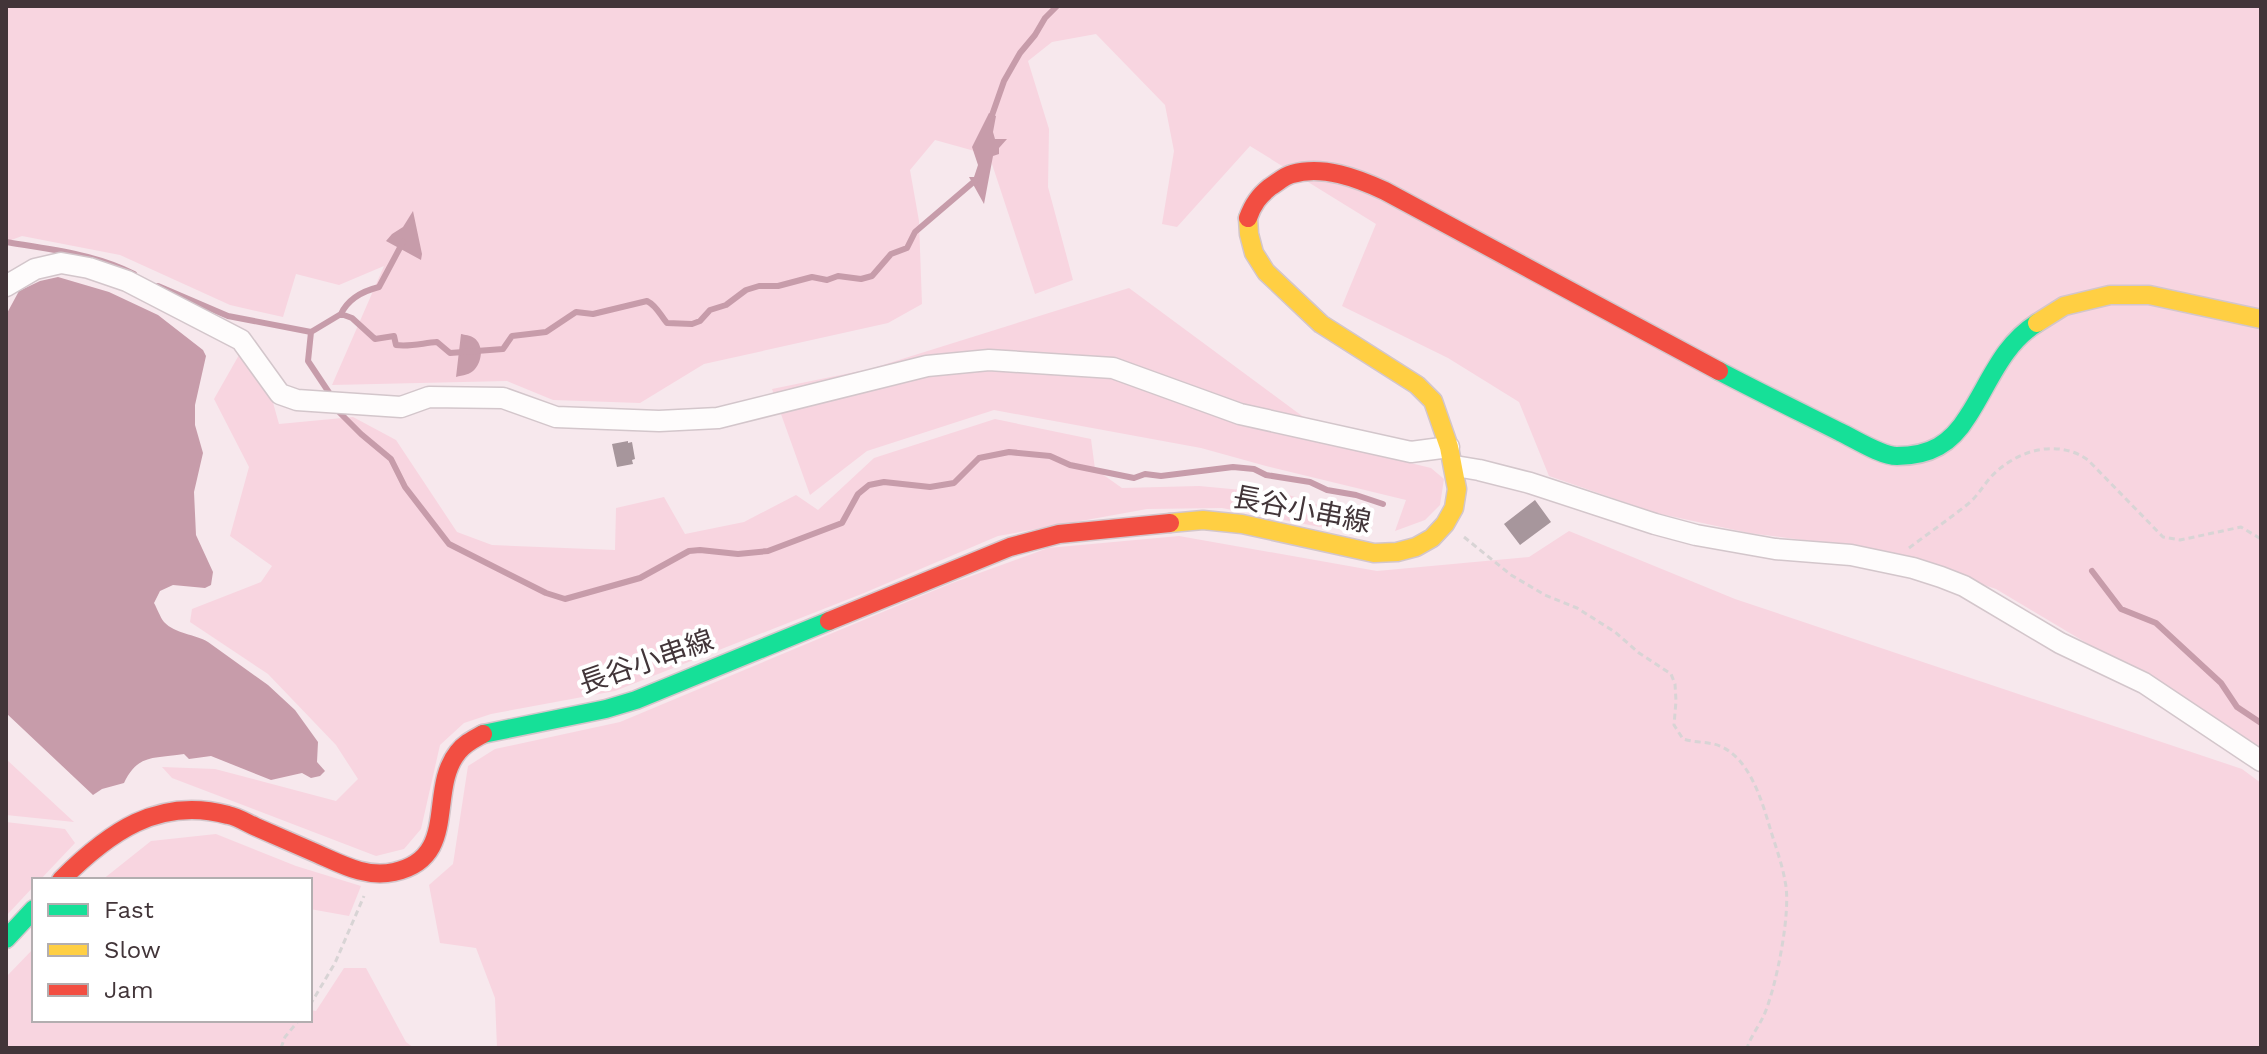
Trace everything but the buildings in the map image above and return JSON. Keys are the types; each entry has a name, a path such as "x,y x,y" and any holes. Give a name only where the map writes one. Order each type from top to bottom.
{"main road":[{"path":"1445,524 1454,508 1457,489 1452,457 1433,401 1417,385 1321,324 1266,272 1254,253 1248,219 1252,206 1267,189 1289,174 1311,171 1337,174 1385,191 1734,379 1894,456 1931,451 1946,443 1967,418 2008,348 2026,330 2064,306 2110,295 2149,295 2261,319"},
{"name":"長谷小串線","path":"63,878 91,850 127,824 169,812 188,811 229,815 356,871 392,873 409,868 433,849 448,771 461,748 473,739 486,733 636,700 1010,547 1059,534 1203,520 1242,524 1349,549 1385,553 1416,547 1432,538 1445,524"},
{"path":"6,939 32,911"}],"street":[{"path":"6,286 35,269 61,263 89,268 127,281 241,340 280,394 297,400 335,403 401,407 429,397 503,398 556,417 659,421 718,418 927,366 989,360 1113,368 1240,414 1411,452 1452,457 1479,470 1696,535 1775,549 1851,555 1913,568 1964,586 2060,643 2144,683 2261,761"}],"path":[{"path":"1888,564 1972,501 1998,470 2026,453 2058,447 2077,452 2088,460 2163,537 2180,540 2241,527 2261,539"},
{"path":"1445,524 1511,575 1545,595 1577,608 1671,674 1675,684 1674,725 1683,739 1714,744 1734,754 1743,764 1762,804 1786,883 1788,906 1771,993 1747,1048"},
{"path":"312,1002 346,941 373,874"},
{"path":"281,1048 285,1037 297,1022"}],"shaded area":[{"path":"6,6 2261,6 2261,747 1996,589 1875,549 1749,533 1656,513 1549,476 1519,402 1448,358 1342,306 1376,224 1250,146 1177,227 1162,224 1174,151 1165,105 1096,34 1052,42 1028,61 1049,129 1048,187 1073,280 1035,294 989,155 935,140 910,170 919,221 922,304 888,323 704,364 640,403 553,400 507,381 332,385 384,266 339,285 296,274 283,317 230,305 120,255 22,236 6,242"},
{"path":"989,113 996,116 995,139 1007,139 999,148 999,154 993,156 984,204 969,177 974,177 978,165 972,147"},
{"path":"413,211 421,260 386,241 403,227"},
{"path":"58,277 109,292 158,315 203,350 206,356 195,405 195,425 203,453 194,492 196,535 213,572 211,585 205,588 173,585 160,591 154,603 169,626 208,642 268,685 295,710 318,742 317,762 325,771 320,776 311,778 302,773 271,780 211,756 189,759 184,754 141,762 129,773 124,783 93,795 6,713 6,315 19,291"},
{"path":"1129,288 1344,447 1431,468 1444,479 1440,505 1425,520 1395,531 1406,500 1201,448 994,410 867,451 810,495 772,389 870,369"},
{"path":"461,334 477,341 481,349 480,358 473,371 456,377"},
{"path":"239,355 272,399 279,424 353,417 396,440 457,532 492,545 615,550 616,508 664,497 685,534 744,522 796,495 818,510 874,458 995,419 1091,439 1095,469 1122,488 1199,486 1286,494 1327,508 1325,528 1222,508 1147,509 998,536 864,593 615,691 491,714 464,723 440,745 421,829 404,849 376,856 172,778 162,767 215,769 336,801 358,779 336,745 268,674 190,622 192,609 261,582 272,566 230,536 249,467 214,399"},
{"path":"1569,531 1735,599 2242,769 2261,783 2261,1048 497,1048 495,998 476,948 440,943 429,885 453,864 468,766 495,749 620,722 952,583 1048,548 1179,536 1377,571 1529,557"},
{"path":"6,759 74,822 6,815"},
{"path":"6,822 65,829 75,843 42,878 32,878 32,888 6,916"},
{"path":"216,834 296,866 361,886 349,916 312,909 312,878 105,878 151,841"},
{"path":"32,950 32,1022 312,1022 312,1010 316,1011 344,968 366,968 406,1042 414,1048 6,1048 6,977"}],"waterway":[{"path":"991,118 1004,81 1020,53 1057,6"},
{"path":"311,332 341,314 352,318 375,339 394,336 396,345 437,342 450,353 503,349 512,336 546,332 576,312 593,314 647,301 667,323 692,324 700,321 710,310 726,305 746,290 759,286 778,286 812,277 827,280 838,276 861,279 872,276 891,254 907,248 915,232 977,179"},
{"path":"6,242 88,257 134,274"},
{"path":"341,314 357,296 379,287 403,242"},
{"path":"158,286 228,316 311,332 308,361 332,397"},
{"path":"336,407 361,434 391,459 405,487 449,544 546,593 565,599 640,578 689,551 738,554 768,551 842,523 858,494 869,485 884,482 930,487 954,483 979,458 1009,452 1050,456 1070,465 1134,478 1145,474 1161,476 1233,467 1254,469 1266,475 1310,482 1327,490 1383,504"},
{"path":"2092,571 2121,609 2156,623 2221,683 2237,707 2261,723"}],"traffic: fast":[{"path":"1719,371 1876,450 1897,456 1920,454 1947,441 1954,434 2006,353 2037,323"},
{"path":"483,734 636,700 829,621"},
{"path":"6,939 32,911"}],"traffic: slow":[{"path":"1170,523 1203,520 1242,524 1374,553 1397,552 1416,547 1432,538 1454,508 1457,489 1449,447 1433,401 1417,385 1321,324 1266,272 1254,253 1248,218"},
{"path":"2037,323 2064,306 2110,295 2149,295 2261,319"}],"traffic: jam":[{"path":"1248,218 1263,194 1289,175 1316,171 1351,178 1385,191 1719,371"},
{"path":"829,621 1010,547 1059,534 1170,523"},
{"path":"63,878 97,847 136,823 157,815 203,810 232,816 355,869 374,873 394,872 414,864 427,853 435,838 449,767 461,749 483,734"}]}
